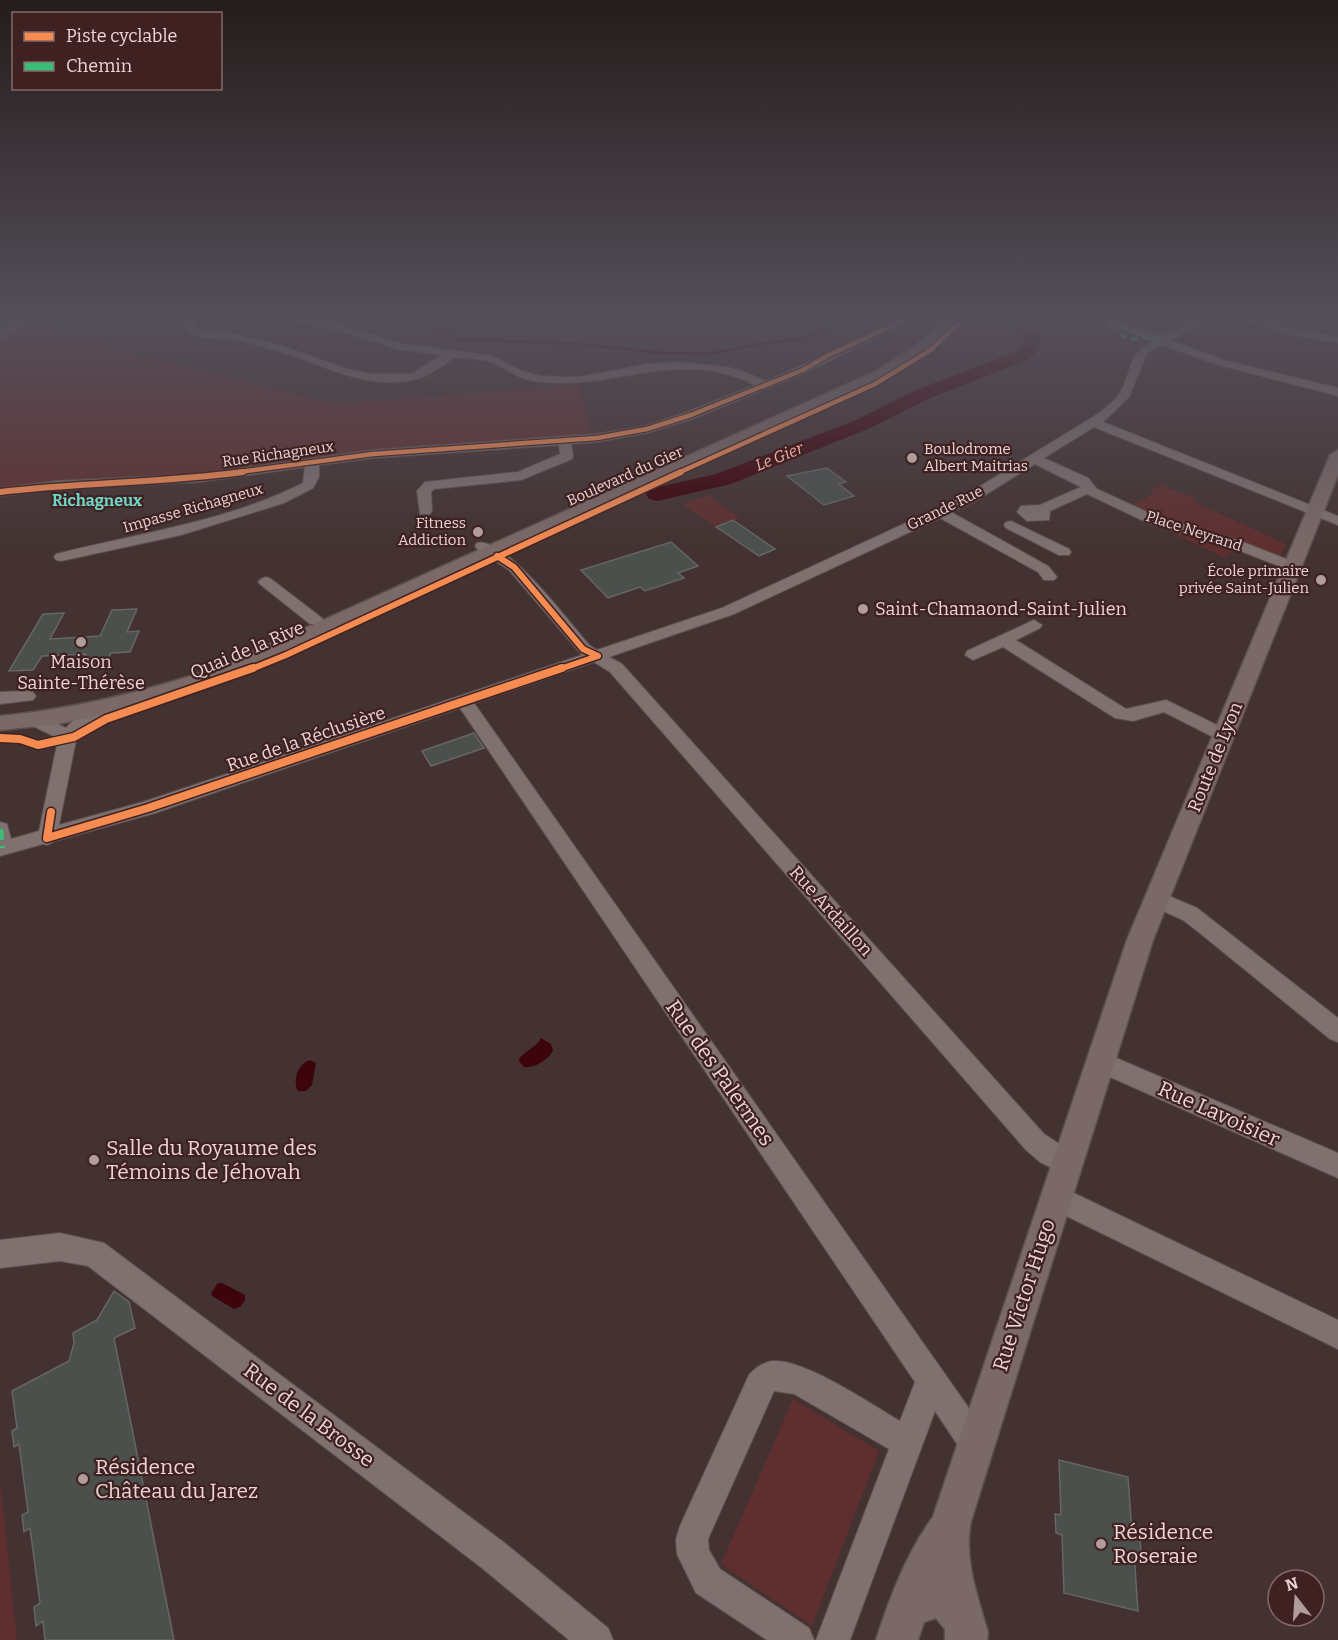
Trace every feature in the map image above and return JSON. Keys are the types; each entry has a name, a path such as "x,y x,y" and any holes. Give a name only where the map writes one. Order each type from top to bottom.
{"main road":[{"name":"Boulevard du Gier","path":"486,549 824,395"},
{"name":"Boulevard du Gier","path":"486,549 835,395"},
{"name":"Route de Lyon","path":"1100,1062 1125,983 1157,899 1338,455"},
{"name":"Quai de la Rive","path":"0,712 94,699 159,684 216,665 486,549"},
{"name":"Quai de la Rive","path":"0,723 105,709 177,689 226,672 486,549"},
{"name":"Rue Victor Hugo","path":"902,1625 926,1564 948,1529 1100,1062"},
{"name":"Rue Victor Hugo","path":"948,1529 952,1576 967,1634"},
{"path":"902,1625 924,1598 933,1596 942,1598 958,1610 967,1634"}],"street":[{"name":"Rue Richagneux","path":"0,492 94,483 200,478 373,454 622,434 679,420 740,395"},
{"name":"Grande Rue","path":"671,631 728,611 974,496 1093,422 1118,404 1124,395"},
{"path":"1093,422 1338,521"},
{"path":"425,511 424,491 430,485 525,475 567,456 564,440"},
{"name":"Place Neyrand","path":"1034,459 1083,481 1092,492 1165,525 1239,545 1294,567"},
{"name":"Impasse Richagneux","path":"61,556 176,532 279,500 308,484 312,477 312,463"},
{"path":"1064,552 1011,525 1090,488"},
{"path":"939,512 1043,569 1049,577"},
{"name":"Rue Ardaillon","path":"486,549 514,567 583,649 616,668 1035,1142 1066,1162"},
{"path":"266,582 316,621"},
{"path":"973,656 1034,625"},
{"name":"Rue de la Réclusière","path":"1,842 47,838 148,808 671,631"},
{"path":"1004,640 1121,714 1136,716 1157,707 1166,706 1225,735"},
{"path":"0,698 27,696"},
{"name":"Rue des Palermes","path":"464,701 976,1445"},
{"path":"47,838 67,739 80,723 105,709"},
{"path":"36,720 57,729 67,739"},
{"path":"1157,899 1190,914 1338,1032"},
{"name":"Rue Lavoisier","path":"1100,1062 1338,1166"},
{"path":"1055,1197 1338,1335"},
{"name":"Rue de la Brosse","path":"0,1254 60,1247 94,1253 494,1556 596,1640"},
{"path":"797,1640 708,1581 693,1554 692,1539 696,1526 760,1386 765,1379 772,1376 798,1380 907,1442"},
{"path":"833,1640 931,1380"}],"shaded area":[{"path":"0,395 297,395 334,404 456,395 581,395 591,435 231,473 0,490"},
{"path":"1161,485 1197,499 1195,502 1286,544 1276,566 1239,549 1223,557 1123,509 1154,494 1149,490"},
{"path":"708,495 740,518 716,527 682,504"},
{"path":"541,1038 551,1044 553,1051 541,1063 524,1067 519,1061 520,1057"},
{"path":"310,1060 316,1063 312,1085 306,1091 298,1091 297,1073 302,1065"},
{"path":"218,1283 245,1295 245,1300 240,1307 234,1309 212,1296 211,1293"},
{"path":"793,1399 879,1451 812,1626 721,1564"},
{"path":"0,1482 2,1499 17,1640 0,1640"}],"building":[{"path":"827,468 846,482 839,484 854,496 824,505 787,476"},
{"path":"733,520 775,549 759,556 716,527"},
{"path":"671,542 698,566 678,573 684,578 645,591 640,587 608,598 581,570"},
{"name":"Maison Sainte-Thérèse","path":"137,609 127,632 139,631 130,652 111,653 105,665 80,666 86,654 42,656 33,670 9,671 43,614 64,613 50,639 100,636 112,610"},
{"path":"474,733 484,748 431,766 422,751"},
{"name":"Résidence Château du Jarez","path":"114,1291 129,1302 135,1328 114,1338 174,1640 45,1640 43,1621 36,1626 34,1607 40,1603 30,1528 24,1532 22,1515 28,1512 19,1444 14,1447 12,1431 17,1428 12,1391 69,1361 74,1343 73,1333 97,1320"},
{"name":"Résidence Roseraie","path":"1059,1460 1128,1477 1132,1533 1140,1535 1141,1554 1134,1552 1138,1611 1064,1593 1062,1535 1056,1533 1055,1514 1061,1515"}],"waterway":[{"name":"Le Gier","path":"657,494 723,479 863,424 922,395"}],"marked path":[{"path":"0,829 2,848"}],"cycle path":[{"path":"0,492 57,485 199,478 373,454 597,438 647,429 691,415 742,395"},
{"path":"0,738 20,739 38,745 74,737 106,719 218,682 286,655 520,545 852,395"},
{"path":"497,556 514,567 583,649 598,656"},
{"path":"51,812 47,838 148,808 598,656"}],"place":[{"name":"Boulodrome Albert Maitrias","path":"912,458"},
{"name":"Fitness Addiction","path":"478,532"},
{"name":"École primaire privée Saint-Julien","path":"1321,580"},
{"name":"Saint-Chamaond-Saint-Julien","path":"863,609"},
{"name":"Maison Sainte-Thérèse","path":"81,642"},
{"name":"Salle du Royaume des Témoins de Jéhovah","path":"94,1160"},
{"name":"Résidence Château du Jarez","path":"83,1479"},
{"name":"Résidence Roseraie","path":"1101,1544"}],"district":[{"name":"Richagneux","path":"97,500"}]}
